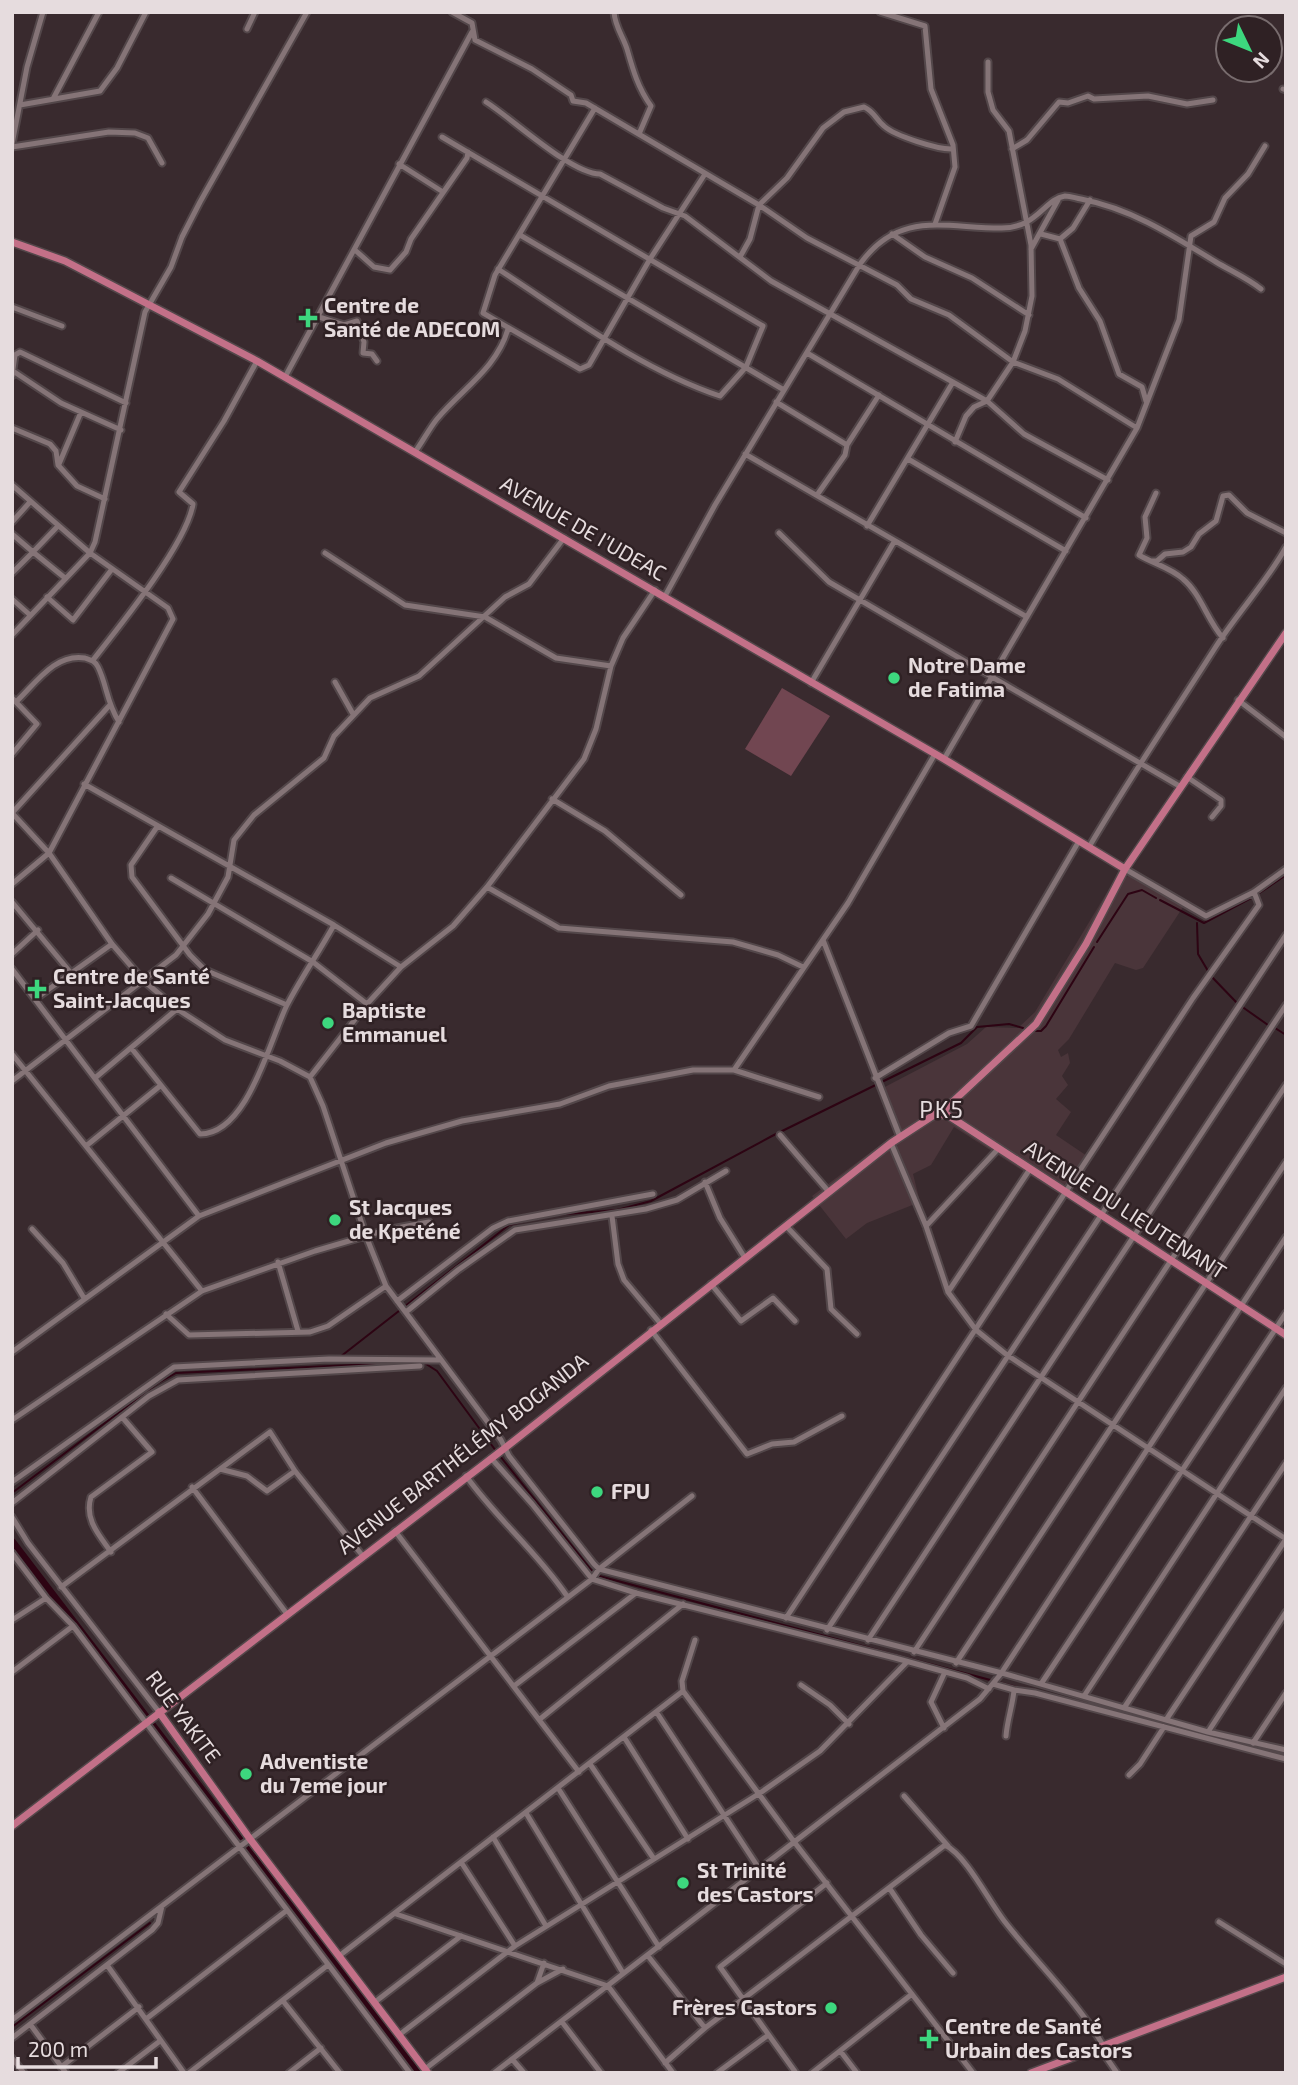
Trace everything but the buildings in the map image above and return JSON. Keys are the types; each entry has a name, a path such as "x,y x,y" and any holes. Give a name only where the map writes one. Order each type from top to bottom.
{"main road":[{"name":"AVENUE DE I'UDEAC","path":"12,242 65,261 257,361 944,759 1125,869"},
{"name":"AVENUE BARTHÉLÉMY BOGANDA","path":"12,1826 503,1449 891,1143 943,1112 1036,1024 1086,944 1125,869 1238,700 1286,634"},
{"name":"AVENUE DU LIEUTENANT","path":"943,1112 1286,1335"},
{"name":"RUE YAKITE","path":"157,1714 426,2071"},
{"path":"1031,2073 1286,1977"}],"street":[{"path":"43,12 12,146 128,132 148,138 162,163"},
{"path":"53,99 99,12"},
{"path":"20,104 100,91 106,86 146,12"},
{"path":"247,29 256,12"},
{"path":"12,635 90,553 121,430 141,322 172,267 182,237 200,202 307,12"},
{"path":"452,12 472,23 475,40 531,69 571,95 573,101 595,108 759,205 807,238 897,285 911,299 949,315 1013,362 1058,379 1137,428"},
{"path":"614,12 615,26 626,47 631,68 652,106 639,134"},
{"path":"880,12 925,26 931,89 953,149 953,179 935,224"},
{"path":"285,377 472,32"},
{"path":"955,442 966,416 974,407 987,401 1013,362 1029,315 1032,296 1031,249 1009,131 993,110 988,92 988,62"},
{"path":"1012,149 1027,139 1059,102 1068,103 1088,96 1094,99 1148,96 1180,104 1213,100"},
{"path":"486,102 566,159 679,214 771,281 987,401 1024,434 1108,480"},
{"path":"740,257 750,239 759,205 787,178 823,128 844,112 864,107 876,113 884,126 939,150 953,149"},
{"path":"595,108 498,269 482,310 508,329 580,369 589,365 650,259 705,174"},
{"path":"442,137 543,194 763,326 746,367 720,396 690,386 604,338 498,269"},
{"path":"944,759 1137,428 1179,320 1191,236 1214,222 1225,198 1248,174 1265,146"},
{"path":"355,250 374,267 390,270 406,252 467,158 468,152"},
{"path":"399,164 443,192"},
{"path":"665,596 745,454 860,264 877,242 892,234 935,224 1003,229 1026,225 1060,198 1069,196 1090,200 1146,220 1261,289"},
{"path":"1031,249 1060,198"},
{"path":"1060,239 1073,228 1090,200"},
{"path":"520,234 784,390"},
{"path":"892,234 925,257 972,278 1029,315"},
{"path":"1041,234 1060,239"},
{"path":"1060,239 1079,288 1100,321 1119,374 1142,387 1146,401"},
{"path":"12,307 62,326"},
{"path":"319,317 344,325 357,321 363,353 372,354 377,362"},
{"path":"415,452 435,422 475,377 491,366 508,329"},
{"path":"12,376 15,355 20,352 126,403"},
{"path":"807,353 1086,518"},
{"path":"93,660 145,591 186,526 193,507 179,492 224,421 257,361"},
{"path":"13,371 32,386 121,430"},
{"path":"867,526 953,382"},
{"path":"817,495 845,455 847,445 878,395"},
{"path":"776,402 847,445"},
{"path":"58,465 80,412"},
{"path":"12,428 50,444 56,451 58,465 77,486 105,499"},
{"path":"745,454 1027,617"},
{"path":"908,459 1066,551"},
{"path":"12,485 57,527 168,608 173,619 49,853 12,884"},
{"path":"1156,493 1145,517 1147,538 1139,555 1181,578 1223,638"},
{"path":"1151,561 1191,547 1199,534 1216,521 1223,496 1229,495 1247,513 1283,529 1286,533"},
{"path":"12,522 30,502"},
{"path":"12,573 57,527"},
{"path":"779,533 829,582 1181,787"},
{"path":"12,534 65,578"},
{"path":"12,1081 144,981 184,946 213,903 230,867 236,836 254,815 324,758 334,736 370,698 419,676 505,597 529,584 564,538"},
{"path":"811,683 894,542"},
{"path":"1089,847 1140,761 1223,638 1275,567 1286,547"},
{"path":"325,553 405,604 485,617 556,657 611,666"},
{"path":"47,597 73,620 112,569"},
{"path":"310,1077 367,1004 401,967 453,926 487,887 592,743 611,666 623,638 655,590"},
{"path":"12,598 30,615"},
{"path":"12,754 37,724 14,700 60,660 78,657 93,660 99,670 109,706 119,722"},
{"path":"335,682 353,714"},
{"path":"1238,700 1286,737"},
{"path":"109,706 12,813 49,853 111,944 144,981 177,1009 225,1040 310,1077 323,1106 366,1236 386,1286 503,1449 599,1569 1041,1684 1124,1708 1165,1724 1286,1750"},
{"path":"734,1070 823,940 935,754"},
{"path":"1187,778 1221,800 1222,806 1212,817"},
{"path":"84,784 334,925 401,967"},
{"path":"552,799 605,831 681,895"},
{"path":"157,827 129,871 205,970 287,1005"},
{"path":"876,1079 949,1033 971,1026 1079,841"},
{"path":"1125,869 1206,916 1256,895 1286,869"},
{"path":"171,878 313,962 367,1004"},
{"path":"487,887 559,928 733,943 778,955 803,967"},
{"path":"786,1618 1193,998 1259,905 1256,895"},
{"path":"12,902 38,930 71,973"},
{"path":"132,1049 200,1134 206,1134 226,1123 239,1110 266,1057 287,1005 334,925"},
{"path":"12,954 38,930"},
{"path":"828,1630 1286,935"},
{"path":"823,940 900,1137"},
{"path":"35,999 111,944"},
{"path":"12,969 199,1216"},
{"path":"868,1640 1286,1005"},
{"path":"95,1078 177,1009"},
{"path":"12,1054 160,1242 202,1291"},
{"path":"12,1352 199,1216 294,1181 341,1159 461,1121 571,1101 617,1084 693,1070 734,1070 819,1097"},
{"path":"914,1652 1286,1085"},
{"path":"86,1146 160,1086"},
{"path":"780,1135 829,1192"},
{"path":"891,1143 926,1226 948,1292 976,1330 1007,1355 1286,1539 1140,1764 1129,1775"},
{"path":"926,1226 999,1148"},
{"path":"956,1663 1286,1162"},
{"path":"948,1292 1030,1169"},
{"path":"405,1311 515,1230 630,1213 677,1200 726,1171"},
{"path":"705,1182 720,1218 746,1258"},
{"path":"398,1302 493,1228 508,1221 653,1194"},
{"path":"629,1199 630,1213"},
{"path":"612,1216 618,1264 624,1280 660,1323"},
{"path":"12,1420 202,1291 278,1262 366,1236 429,1222"},
{"path":"786,1226 827,1269 831,1309 857,1334"},
{"path":"32,1229 62,1263 84,1298"},
{"path":"494,2073 944,1728 991,1687 1286,1237"},
{"path":"278,1262 298,1331"},
{"path":"711,1284 741,1321 773,1298 795,1321"},
{"path":"166,1314 189,1335 319,1330 386,1286"},
{"path":"1041,1684 1286,1313"},
{"path":"651,1330 747,1454 772,1444 794,1442 842,1416"},
{"path":"12,1482 174,1367 329,1359 439,1360"},
{"path":"12,1503 159,1389 190,1378 420,1366"},
{"path":"1084,1696 1286,1388"},
{"path":"111,1552 94,1527 87,1509 91,1497 152,1452 122,1417"},
{"path":"61,1587 111,1552 192,1487 270,1432 295,1471 362,1555"},
{"path":"492,1457 592,1578 636,1593 967,1678 991,1687 1035,1693 1165,1724 1286,1759"},
{"path":"1124,1708 1286,1463"},
{"path":"220,1469 247,1476 267,1491 295,1471"},
{"path":"466,1476 500,1519 541,1559 567,1596"},
{"path":"192,1487 287,1614"},
{"path":"12,2010 15,2018 592,1578 599,1569 692,1496"},
{"name":"RUE YAKITE","path":"12,1517 157,1714"},
{"path":"395,1531 579,1772"},
{"path":"12,1553 46,1598 73,1626 238,1849 410,2073"},
{"path":"514,1686 636,1593"},
{"path":"12,1620 46,1598"},
{"path":"540,1719 683,1604"},
{"path":"1208,1732 1286,1612"},
{"path":"12,1672 73,1626"},
{"path":"695,1640 682,1681 683,1691 795,1843 973,2073"},
{"path":"399,2035 515,1946 760,1793 820,1751 906,1663"},
{"path":"944,1674 931,1702 944,1728"},
{"path":"801,1685 830,1705 849,1724"},
{"path":"1006,1736 1014,1690"},
{"path":"339,1956 683,1691"},
{"path":"1253,1743 1286,1693"},
{"path":"657,1713 760,1870"},
{"path":"624,1737 688,1839"},
{"path":"590,1763 654,1859"},
{"path":"558,1788 659,1947"},
{"path":"904,1796 948,1846 1002,1918 1091,2025 1117,2073"},
{"path":"526,1813 583,1902 624,1973"},
{"path":"493,1837 546,1926"},
{"path":"665,2063 705,2028 890,1889 941,1847 948,1846"},
{"path":"461,1862 515,1946"},
{"path":"796,2073 742,2001 721,1964 827,1883"},
{"path":"890,1889 921,1935 953,1973"},
{"path":"12,2038 152,1930 158,1923 162,1906"},
{"path":"146,2019 286,1911"},
{"path":"396,1914 608,1986 673,2073"},
{"path":"1219,1922 1286,1964"},
{"path":"374,2002 461,1936"},
{"path":"648,1956 705,2028"},
{"path":"537,1983 544,1963"},
{"path":"107,1965 186,2073 328,1965"},
{"path":"426,2071 537,1983 563,1969"},
{"path":"812,2073 912,1994"},
{"path":"283,2001 340,2073"},
{"path":"61,2067 139,2007"},
{"path":"562,2022 601,2073"},
{"path":"30,2024 66,2073"},
{"path":"717,2073 767,2036"},
{"path":"118,2073 160,2041"},
{"path":"289,2073 321,2048"},
{"path":"841,2052 857,2073"},
{"path":"12,2058 24,2073"},
{"path":"512,2059 524,2073"}],"shaded area":[{"path":"782,688 830,716 791,776 745,749"},
{"path":"1131,874 1185,904 1143,968 1136,970 1115,963 1069,1039 1058,1050 1061,1057 1068,1053 1070,1063 1062,1076 1068,1085 1056,1099 1071,1112 1056,1135 1090,1158 1064,1197 954,1127 931,1165 913,1174 920,1202 867,1223 846,1239 812,1196 895,1134 879,1090 967,1044 986,1027 1018,1028 1035,1012 1109,889"}],"waterway":[{"path":"1258,894 1286,875"},
{"path":"1097,942 1128,894 1142,890 1156,898"},
{"path":"1160,900 1204,923 1253,897"},
{"path":"1197,923 1198,954 1208,971"},
{"path":"1035,1031 1041,1031 1046,1026 1094,947"},
{"path":"1211,976 1237,1003"},
{"path":"1241,1006 1268,1025"},
{"path":"553,1215 617,1210 651,1201 772,1136 961,1043 977,1027 1009,1024 1023,1028"},
{"path":"1275,1028 1286,1035"},
{"path":"340,1357 509,1225 533,1219"},
{"path":"12,1493 158,1383 176,1373 417,1362"},
{"path":"423,1362 437,1371 496,1451"},
{"path":"500,1456 592,1571 599,1576 1028,1690"},
{"path":"12,1542 418,2073"},
{"path":"12,2027 150,1923"}],"place":[{"name":"Centre de Santé de ADECOM","path":"308,318"},
{"name":"Notre Dame de Fatima","path":"894,678"},
{"name":"Centre de Santé Saint-Jacques","path":"37,989"},
{"name":"Baptiste Emmanuel","path":"328,1023"},
{"name":"St Jacques de Kpeténé","path":"335,1220"},
{"name":"FPU","path":"597,1492"},
{"name":"Adventiste du 7eme jour","path":"246,1774"},
{"name":"St Trinité des Castors","path":"683,1883"},
{"name":"Frères Castors","path":"831,2008"},
{"name":"Centre de Santé Urbain des Castors","path":"929,2039"}],"district":[{"name":"PK5","path":"942,1110"}]}
